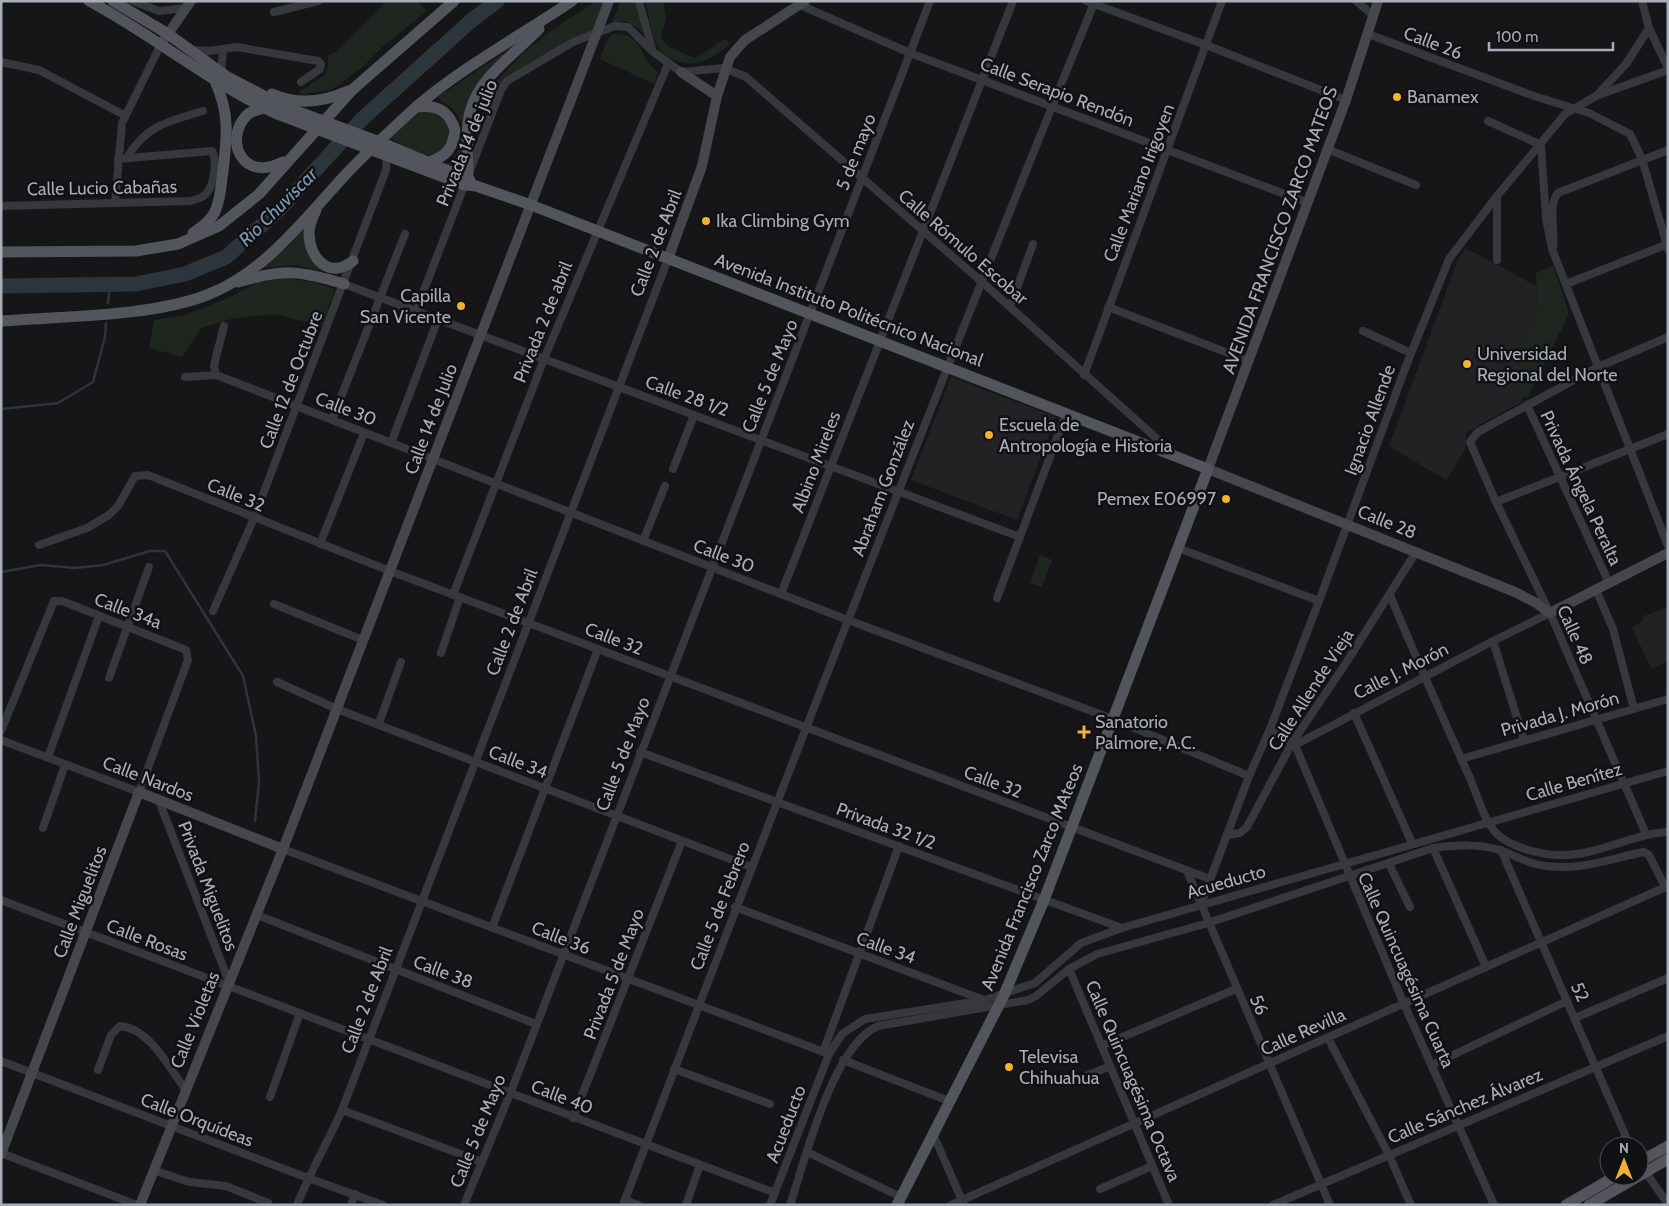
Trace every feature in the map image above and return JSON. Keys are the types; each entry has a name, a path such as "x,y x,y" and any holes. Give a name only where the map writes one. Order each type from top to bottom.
{"main road":[{"name":"Avenida Instituto Politécnico Nacional","path":"89,1 221,77 384,151 429,162 470,183"},
{"name":"Avenida Instituto Politécnico Nacional","path":"113,1 168,34 221,77 264,108 275,113 531,205 1208,469"},
{"path":"1,252 136,251 178,244 219,226 259,194 352,90 454,1"},
{"path":"231,284 270,255 350,170 417,107 460,73 572,1"},
{"path":"470,183 470,114 474,101 508,57 554,13"},
{"path":"178,244 208,222 216,209 220,194 227,134 227,118 221,77 292,100 325,100 352,90"},
{"path":"417,107 438,107 447,113 455,130 449,151 441,158 429,162"},
{"path":"264,108 247,115 241,123 238,145 240,155 249,166 259,169 270,168 289,159"},
{"path":"320,202 309,231 313,254 328,267 339,269 353,261"},
{"path":"1,321 144,310 185,303 231,284 268,273 285,271 314,274 344,284"},
{"name":"Avenida Francisco Zarco MAteos","path":"899,1201 1004,995 1044,900 1208,469"},
{"path":"1649,1161 1668,1146"},
{"path":"1649,1165 1668,1159"},
{"path":"1566,1205 1599,1186"},
{"path":"1589,1205 1615,1186"}],"street":[{"path":"133,1 159,11 188,5"},
{"path":"274,12 318,1"},
{"name":"Calle 14 de Julio","path":"283,849 609,1"},
{"path":"639,1 652,51"},
{"name":"5 de mayo","path":"811,314 861,178 930,1"},
{"name":"Albino Mireles","path":"781,594 880,341 925,232 1013,1"},
{"name":"Calle Mariano Irigoyen","path":"1084,375 1222,1"},
{"path":"1356,1 1374,16"},
{"name":"AVENIDA FRANCISCO ZARCO MATEOS","path":"1208,469 1306,202 1346,100 1378,1"},
{"path":"1596,96 1668,69 1649,28 1642,1"},
{"path":"1092,2 1346,100"},
{"name":"Abraham González","path":"848,620 1092,2"},
{"name":"Calle Serapio Rendón","path":"803,3 910,53 1306,202"},
{"name":"Calle 2 de Abril","path":"308,1178 319,1162 342,1110 668,259 702,166 724,68 736,48 803,3"},
{"path":"115,203 124,115 142,85 161,44 188,5"},
{"path":"597,33 615,26 628,27 668,64 717,96"},
{"path":"1596,96 1626,64 1649,28"},
{"name":"Privada 14 de julio","path":"416,311 470,183 501,90 507,81 573,42 597,33"},
{"name":"Calle 26","path":"1368,34 1537,97 1596,115 1630,134 1642,159 1667,246"},
{"path":"189,50 209,51 237,47 318,61 320,69 301,82"},
{"path":"221,77 223,49"},
{"path":"1,62 39,70 124,115"},
{"name":"Privada 2 de abril","path":"456,596 544,358 668,64"},
{"path":"681,72 724,68"},
{"name":"Calle Rómulo Escobar","path":"724,68 746,77 982,282 1177,456"},
{"name":"Ignacio Allende","path":"1249,776 1320,601 1411,354 1449,258 1561,118 1574,107 1596,96"},
{"path":"118,159 126,158 143,135 155,127 204,111"},
{"path":"1488,122 1541,145 1546,218 1552,249 1668,546"},
{"path":"1327,149 1416,185"},
{"path":"1552,249 1554,236 1553,202 1558,193 1668,150"},
{"name":"Calle Lucio Cabañas","path":"1,206 179,202 202,197 209,190 214,172 214,154 207,151 126,158"},
{"name":"Calle 12 de Octubre","path":"213,611 254,518 353,261 386,170 384,151"},
{"path":"1497,196 1497,260"},
{"path":"332,420 405,234"},
{"path":"1010,307 1033,244"},
{"path":"1566,284 1667,246"},
{"name":"Calle 28 1/2","path":"344,284 1020,537"},
{"path":"1108,307 1249,361"},
{"name":"Calle 5 de Mayo","path":"464,1205 510,1094 760,439 811,314"},
{"path":"391,443 438,319"},
{"path":"216,376 214,365 224,326"},
{"path":"1363,331 1411,354"},
{"path":"1527,405 1598,366 1668,336"},
{"name":"Calle 30","path":"185,377 216,376 848,620 1113,719 1249,776"},
{"name":"Calle 48","path":"1527,405 1474,435 1470,442 1472,451 1550,613 1646,834"},
{"name":"Privada Ángela Peralta","path":"1527,405 1609,583"},
{"path":"997,598 1066,414"},
{"path":"673,469 694,415"},
{"path":"320,544 364,432"},
{"path":"1496,502 1630,447 1668,434"},
{"name":"Calle 28","path":"1208,469 1526,597 1550,613"},
{"name":"Calle 32","path":"39,545 98,523 118,506 135,476 148,476 390,571 1210,879"},
{"path":"644,541 665,486"},
{"path":"1178,548 1320,601"},
{"name":"Calle Allende Vieja","path":"1227,835 1240,834 1247,827 1294,744 1416,552"},
{"path":"1550,613 1668,553"},
{"path":"109,678 150,567"},
{"path":"1596,590 1613,629 1634,709"},
{"path":"1390,595 1424,677 1497,834 1517,846 1559,855 1614,846 1646,834 1668,832"},
{"path":"441,653 456,596"},
{"name":"Calle 34a","path":"1,731 51,604 54,601 62,601 182,647 186,650 188,660"},
{"path":"274,604 363,640"},
{"name":"Calle J. Morón","path":"1294,744 1550,613"},
{"path":"48,757 99,616"},
{"name":"Calle 5 de Febrero","path":"624,1202 697,1005 848,620"},
{"path":"1493,641 1524,740"},
{"path":"492,928 598,649"},
{"name":"Calle Miguelitos","path":"1,1154 34,1074 188,660"},
{"path":"379,723 400,662"},
{"name":"Calle 34","path":"277,682 337,709 379,723 475,762 751,867"},
{"name":"Privada J. Morón","path":"1461,759 1668,699"},
{"path":"1354,713 1412,843"},
{"path":"1270,728 1294,744"},
{"name":"Calle Nardos","path":"1,740 283,849"},
{"name":"Calle Quincuagésima Cuarta","path":"1294,744 1404,1004 1494,1205"},
{"name":"Privada 32 1/2","path":"640,752 1122,928"},
{"path":"42,828 65,765"},
{"name":"Calle Benítez","path":"1490,822 1668,771"},
{"path":"1202,904 1249,776"},
{"name":"Privada Miguelitos","path":"159,801 228,984"},
{"name":"Acueducto","path":"770,1205 826,1053 842,1034 865,1019 985,1000 1004,995 1035,983 1081,943 1122,928 1343,862 1490,822"},
{"name":"Privada 5 de Mayo","path":"573,1118 682,841"},
{"name":"Acueducto","path":"790,1205 807,1152 843,1060 861,1036 878,1026 999,1006 1036,996 1069,969 1097,954 1208,923 1350,878 1434,848 1459,844 1482,846 1501,850 1531,863 1563,867 1605,863 1643,852 1649,855 1666,887"},
{"path":"826,1053 859,953 898,846"},
{"path":"1434,848 1486,967"},
{"name":"Calle 36","path":"283,849 826,1053"},
{"name":"Calle Violetas","path":"138,1205 283,849"},
{"name":"52","path":"1501,850 1626,1136"},
{"path":"1389,864 1410,907"},
{"name":"56","path":"1187,871 1268,1064 1330,1205"},
{"name":"Calle Revilla","path":"951,1205 963,1202 1541,941 1666,887"},
{"name":"Calle Rosas","path":"1,900 228,984"},
{"name":"Calle 34","path":"735,907 999,1006"},
{"name":"Calle 38","path":"257,915 536,1024"},
{"name":"Calle Quincuagésima Octava","path":"1069,969 1169,1205"},
{"path":"1575,1018 1668,978"},
{"name":"Calle 40","path":"228,984 510,1094 775,1193"},
{"path":"1101,1046 1236,989"},
{"path":"1432,1064 1567,1001"},
{"path":"270,1097 300,1013"},
{"path":"98,1070 111,1035 120,1026 125,1026 135,1029 150,1042 185,1089"},
{"name":"Calle Sánchez Álvarez","path":"1273,1205 1668,1036"},
{"path":"1328,1038 1389,1155 1411,1205"},
{"path":"843,1060 949,1101"},
{"name":"Calle Orquídeas","path":"1,1062 383,1205"},
{"path":"1072,1082 1110,1066"},
{"path":"674,1069 770,1104"},
{"path":"342,1110 482,1162"},
{"path":"933,1134 963,1202"},
{"path":"807,1152 899,1201"},
{"path":"1,1154 138,1205"},
{"path":"686,1205 700,1165"},
{"path":"1100,1189 1152,1166"},
{"path":"153,1170 189,1182 226,1186 268,1203"},
{"path":"297,1205 308,1178"},
{"path":"1649,1178 1668,1205"},
{"path":"351,1205 355,1194"},
{"path":"624,1202 638,1205"}],"shaded area":[{"path":"387,1 417,1 427,11 382,47 364,66 331,90 298,95 300,90 306,88 325,74 328,68 327,55 336,52"},
{"path":"597,1 606,1 592,34 574,37 506,77 494,92 487,94 511,66 537,42 565,21"},
{"path":"620,1 636,1 643,32 626,21 612,24"},
{"path":"645,1 663,1 666,18 661,38 669,47 695,58 725,39 730,44 718,54 699,62 685,63 670,58 661,52 654,39"},
{"path":"613,34 623,34 636,41 647,60 658,72 654,84 600,59 607,40"},
{"path":"508,50 482,80 462,170 446,165 457,152 462,137 462,129 456,114 438,97"},
{"path":"420,112 437,112 447,122 450,129 449,140 439,152 429,155 419,153 389,138"},
{"path":"307,225 306,246 311,260 322,268 342,276 296,265 260,268 291,244"},
{"name":"Universidad Regional del Norte","path":"1466,248 1536,286 1537,311 1542,314 1508,377 1515,381 1525,395 1521,402 1466,433 1465,450 1446,480 1389,446 1459,257"},
{"path":"1553,265 1569,314 1527,399 1515,381 1508,377 1541,314 1537,311 1536,273"},
{"path":"284,278 313,282 335,289 322,326 274,314 231,319 201,328 182,357 149,348 154,320 185,315 228,298 256,283"},
{"name":"Escuela de Antropología e Historia","path":"951,377 1056,417 1017,520 911,480"},
{"path":"1040,555 1052,560 1042,587 1030,583"},
{"path":"1668,607 1668,661 1651,669 1632,627 1643,621 1641,617"}],"waterway":[{"name":"Rio Chuviscar","path":"1,286 136,284 185,274 226,257 279,210 362,119 472,20 497,1"},
{"path":"108,303 110,285"},
{"path":"1,409 58,403 93,382 105,337 106,323"},
{"path":"1,572 41,565 74,568 103,565 150,551 165,551 243,676 256,736 259,782 255,821"}],"place":[{"name":"Banamex","path":"1397,97"},
{"name":"Ika Climbing Gym","path":"706,221"},
{"name":"Capilla San Vicente","path":"461,306"},
{"name":"Universidad Regional del Norte","path":"1467,364"},
{"name":"Escuela de Antropología e Historia","path":"989,435"},
{"name":"Pemex E06997","path":"1226,499"},
{"name":"Sanatorio Palmore, A.C.","path":"1084,732"},
{"name":"Televisa Chihuahua","path":"1009,1067"}]}
